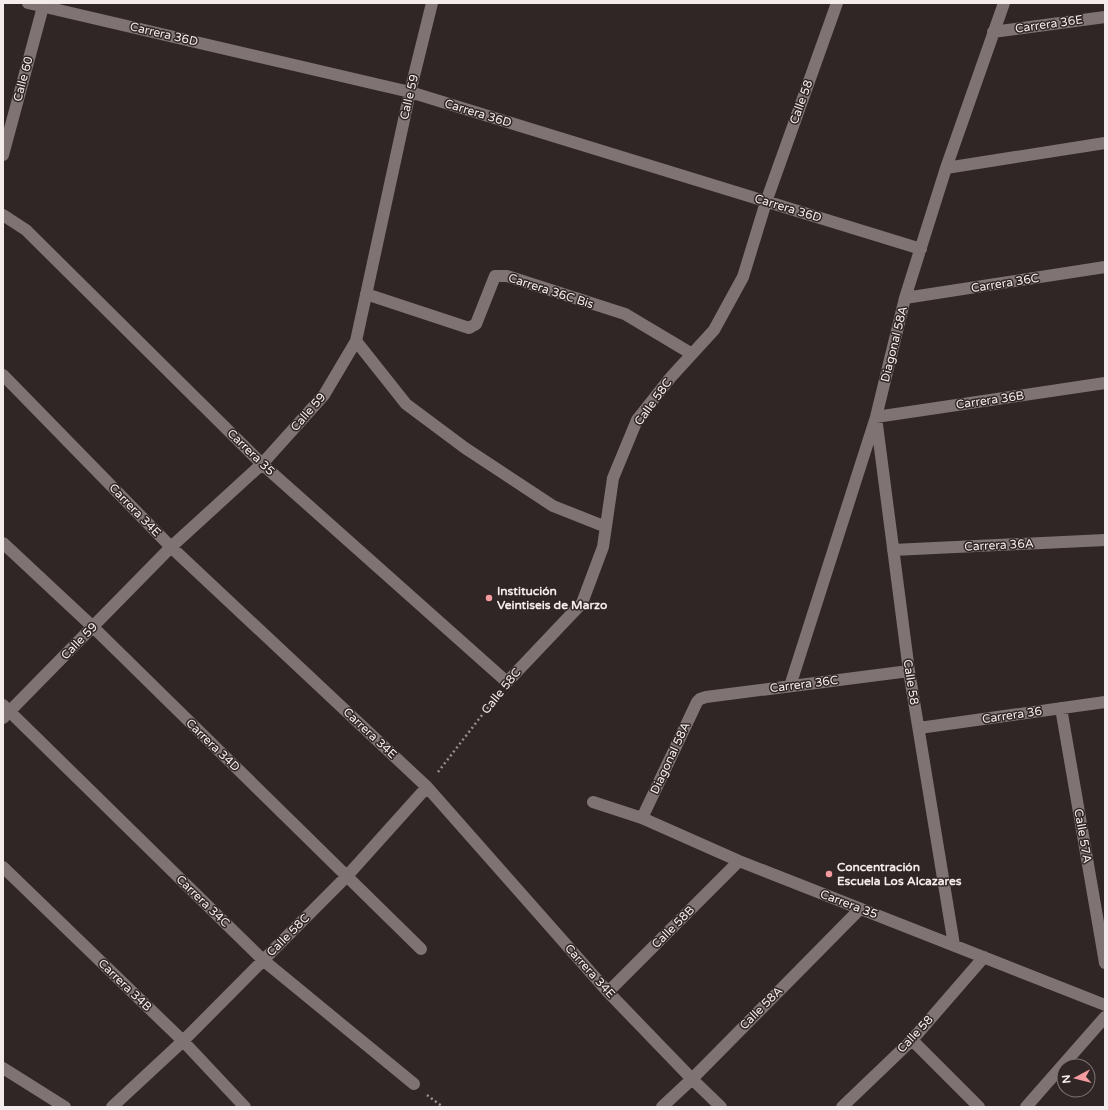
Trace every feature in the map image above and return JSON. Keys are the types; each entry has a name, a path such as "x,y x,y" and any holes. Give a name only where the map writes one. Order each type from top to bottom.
{"street":[{"name":"Carrera 36D","path":"28,3 44,5 410,92 921,249"},
{"name":"Calle 59","path":"5,712 171,547 262,464 324,395 356,341 410,92 432,3"},
{"name":"Calle 58","path":"766,202 837,3"},
{"name":"Diagonal 58A","path":"790,686 876,417 905,298 946,168 1004,3"},
{"name":"Calle 60","path":"3,155 44,5"},
{"name":"Carrera 36E","path":"993,32 1105,17"},
{"path":"946,168 1105,143"},
{"name":"Calle 58C","path":"507,682 582,603 603,547 613,478 637,420 671,377 714,330 743,277 766,202"},
{"name":"Carrera 35","path":"3,215 26,230 262,464 507,682"},
{"name":"Carrera 36C","path":"905,298 1105,267"},
{"name":"Carrera 36C Bis","path":"366,294 469,328 476,324 495,276 507,276 624,314 692,354"},
{"path":"356,341 406,404 465,448 554,506 606,526"},
{"name":"Carrera 34E","path":"3,375 171,547 427,787 608,992 721,1107"},
{"name":"Carrera 36B","path":"876,417 1105,383"},
{"name":"Calle 58","path":"876,417 909,671 954,945"},
{"name":"Carrera 36A","path":"893,550 1105,540"},
{"name":"Carrera 34D","path":"3,543 92,627 421,949"},
{"name":"Carrera 36C","path":"700,699 909,671"},
{"name":"Diagonal 58A","path":"642,818 697,702 700,699"},
{"name":"Carrera 36","path":"919,728 1105,702"},
{"name":"Calle 57A","path":"1062,708 1105,963"},
{"name":"Carrera 34C","path":"5,712 263,960 414,1084"},
{"name":"Calle 58C","path":"112,1107 183,1041 347,876 427,787"},
{"name":"Carrera 35","path":"593,802 642,818 739,861 1105,1005"},
{"name":"Calle 58B","path":"608,992 739,861"},
{"name":"Carrera 34B","path":"3,867 183,1041 245,1107"},
{"name":"Calle 58A","path":"662,1107 692,1079 860,909"},
{"name":"Calle 58","path":"842,1107 912,1040 984,957"},
{"path":"1026,1107 1105,1017"},
{"path":"912,1040 979,1107"},
{"path":"3,1068 65,1107"}],"path":[{"name":"Calle 58C","path":"427,787 507,682"}],"place":[{"name":"Institución Veintiseis de Marzo","path":"489,598"},
{"name":"Concentración Escuela Los Alcazares","path":"829,874"}]}
